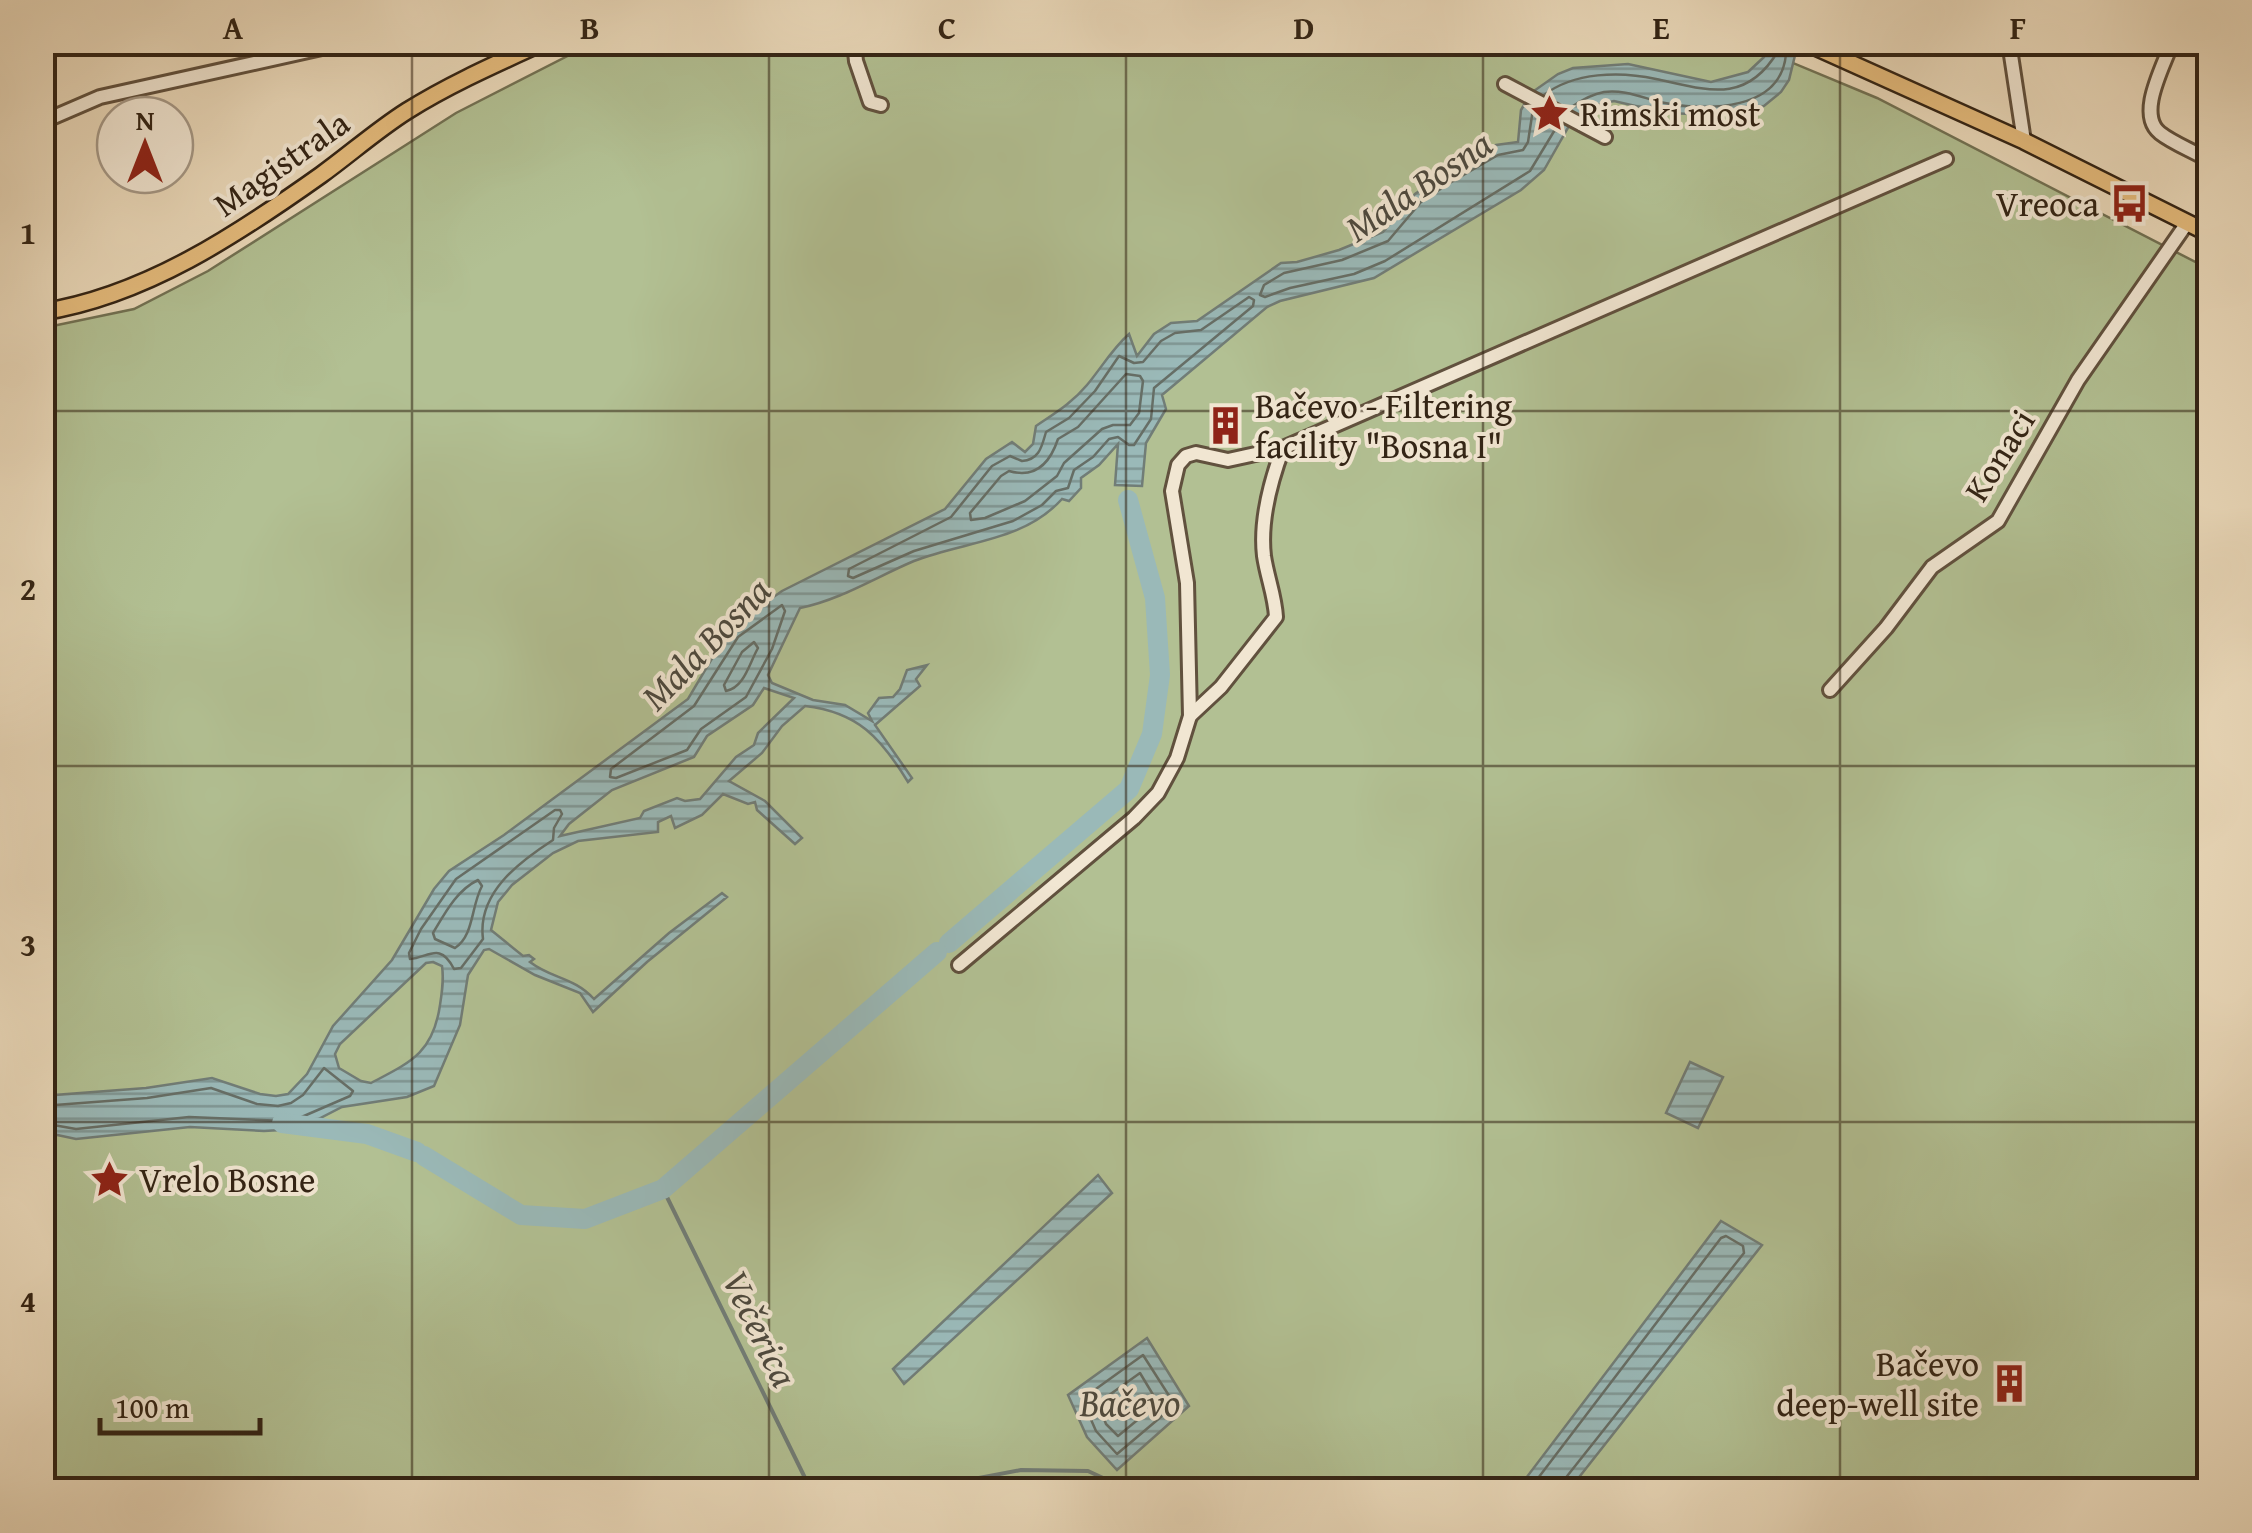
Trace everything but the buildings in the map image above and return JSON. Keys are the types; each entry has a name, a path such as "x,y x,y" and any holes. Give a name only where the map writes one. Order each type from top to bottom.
{"main road":[{"name":"Magistrala","path":"42,312 72,308 136,286 237,233 407,112 544,42"},
{"path":"1804,42 2024,141 2210,231"}],"street":[{"path":"854,42 870,102 881,105"},
{"path":"2008,42 2024,141"},
{"path":"2172,42 2150,109 2150,122 2159,132 2210,161"},
{"path":"42,122 100,97 345,43"},
{"path":"1504,84 1606,137"},
{"path":"960,964 1134,818 1158,793 1177,758 1190,716 1187,583 1172,491 1178,464 1186,456 1196,453 1228,460 1282,448 1946,159"},
{"name":"Konaci","path":"1830,690 1886,628 1932,567 1998,521 2078,380 2187,223"},
{"path":"1190,716 1221,687 1276,617 1276,598 1264,554 1272,478 1282,448"}],"green space":[{"path":"595,42 1745,43 1877,98 2209,269 2209,1490 43,1490 43,328 134,309 208,271 456,113"}],"water":[{"path":"1776,43 1798,43 1789,80 1764,106 1718,115 1666,113 1614,101 1596,105 1573,119 1544,170 1521,190 1374,278 1267,307 1162,395 1166,409 1146,443 1142,486 1115,485 1118,444 1081,478 1081,488 1069,501 1062,499 1030,524 992,539 933,554 844,594 800,608 768,675 772,683 813,700 845,705 872,721 868,713 879,698 893,697 907,670 927,665 916,679 920,686 875,725 912,778 908,782 878,740 854,721 805,706 782,726 762,753 729,781 765,801 802,838 795,844 757,810 755,802 748,804 723,794 702,815 675,828 671,816 658,822 658,832 578,841 553,853 512,885 498,902 491,930 523,956 534,959 530,962 538,968 579,986 594,999 669,933 722,893 727,897 593,1012 580,993 484,950 468,975 460,1025 434,1086 407,1097 342,1107 299,1129 190,1127 76,1139 43,1132 42,1096 212,1078 260,1094 288,1094 307,1074 333,1026 392,960 449,871 688,699 723,640 745,617 782,591 945,509 986,459 1012,442 1025,452 1033,444 1036,426 1081,391 1129,334 1137,356 1154,334 1171,323 1197,321 1281,263 1339,250 1383,232 1415,194 1443,175 1496,145 1518,142 1521,110 1531,93 1558,74 1573,68 1628,64 1711,82 1748,72 1764,57 1766,48","holes":["764,688 794,698 700,799 677,798 644,811 640,818 560,836 569,824 612,790 694,757 707,736 753,705","426,963 442,966 443,981 437,1021 426,1045 398,1069 371,1083 339,1068 335,1054 340,1044"]},
{"path":"1690,1062 1723,1077 1698,1128 1666,1113"},
{"path":"1098,1175 1112,1193 904,1384 893,1369"},
{"path":"1721,1221 1762,1245 1569,1490 1517,1490"},
{"name":"Bačevo","path":"1147,1338 1189,1406 1117,1470 1087,1437 1068,1395"}],"waterway":[{"name":"Mala Bosna","path":"949,943 1129,789 1152,734 1160,675 1155,598 1128,500"},
{"name":"Mala Bosna","path":"424,1156 521,1215 585,1219 663,1189 937,952"},
{"name":"Mala Bosna","path":"282,1123 367,1134 417,1152"},
{"name":"Večerica","path":"663,1189 811,1490"},
{"name":"Večerica","path":"916,1490 1021,1470 1088,1471 1129,1490"}],"place":[{"name":"Rimski most","path":"1550,113"},
{"name":"Vreoca","path":"2129,203"},
{"name":"Bačevo - Filtering facility \"Bosna I\"","path":"1225,425"},
{"name":"Vrelo Bosne","path":"109,1179"},
{"name":"Bačevo deep-well site","path":"2009,1383"}]}
